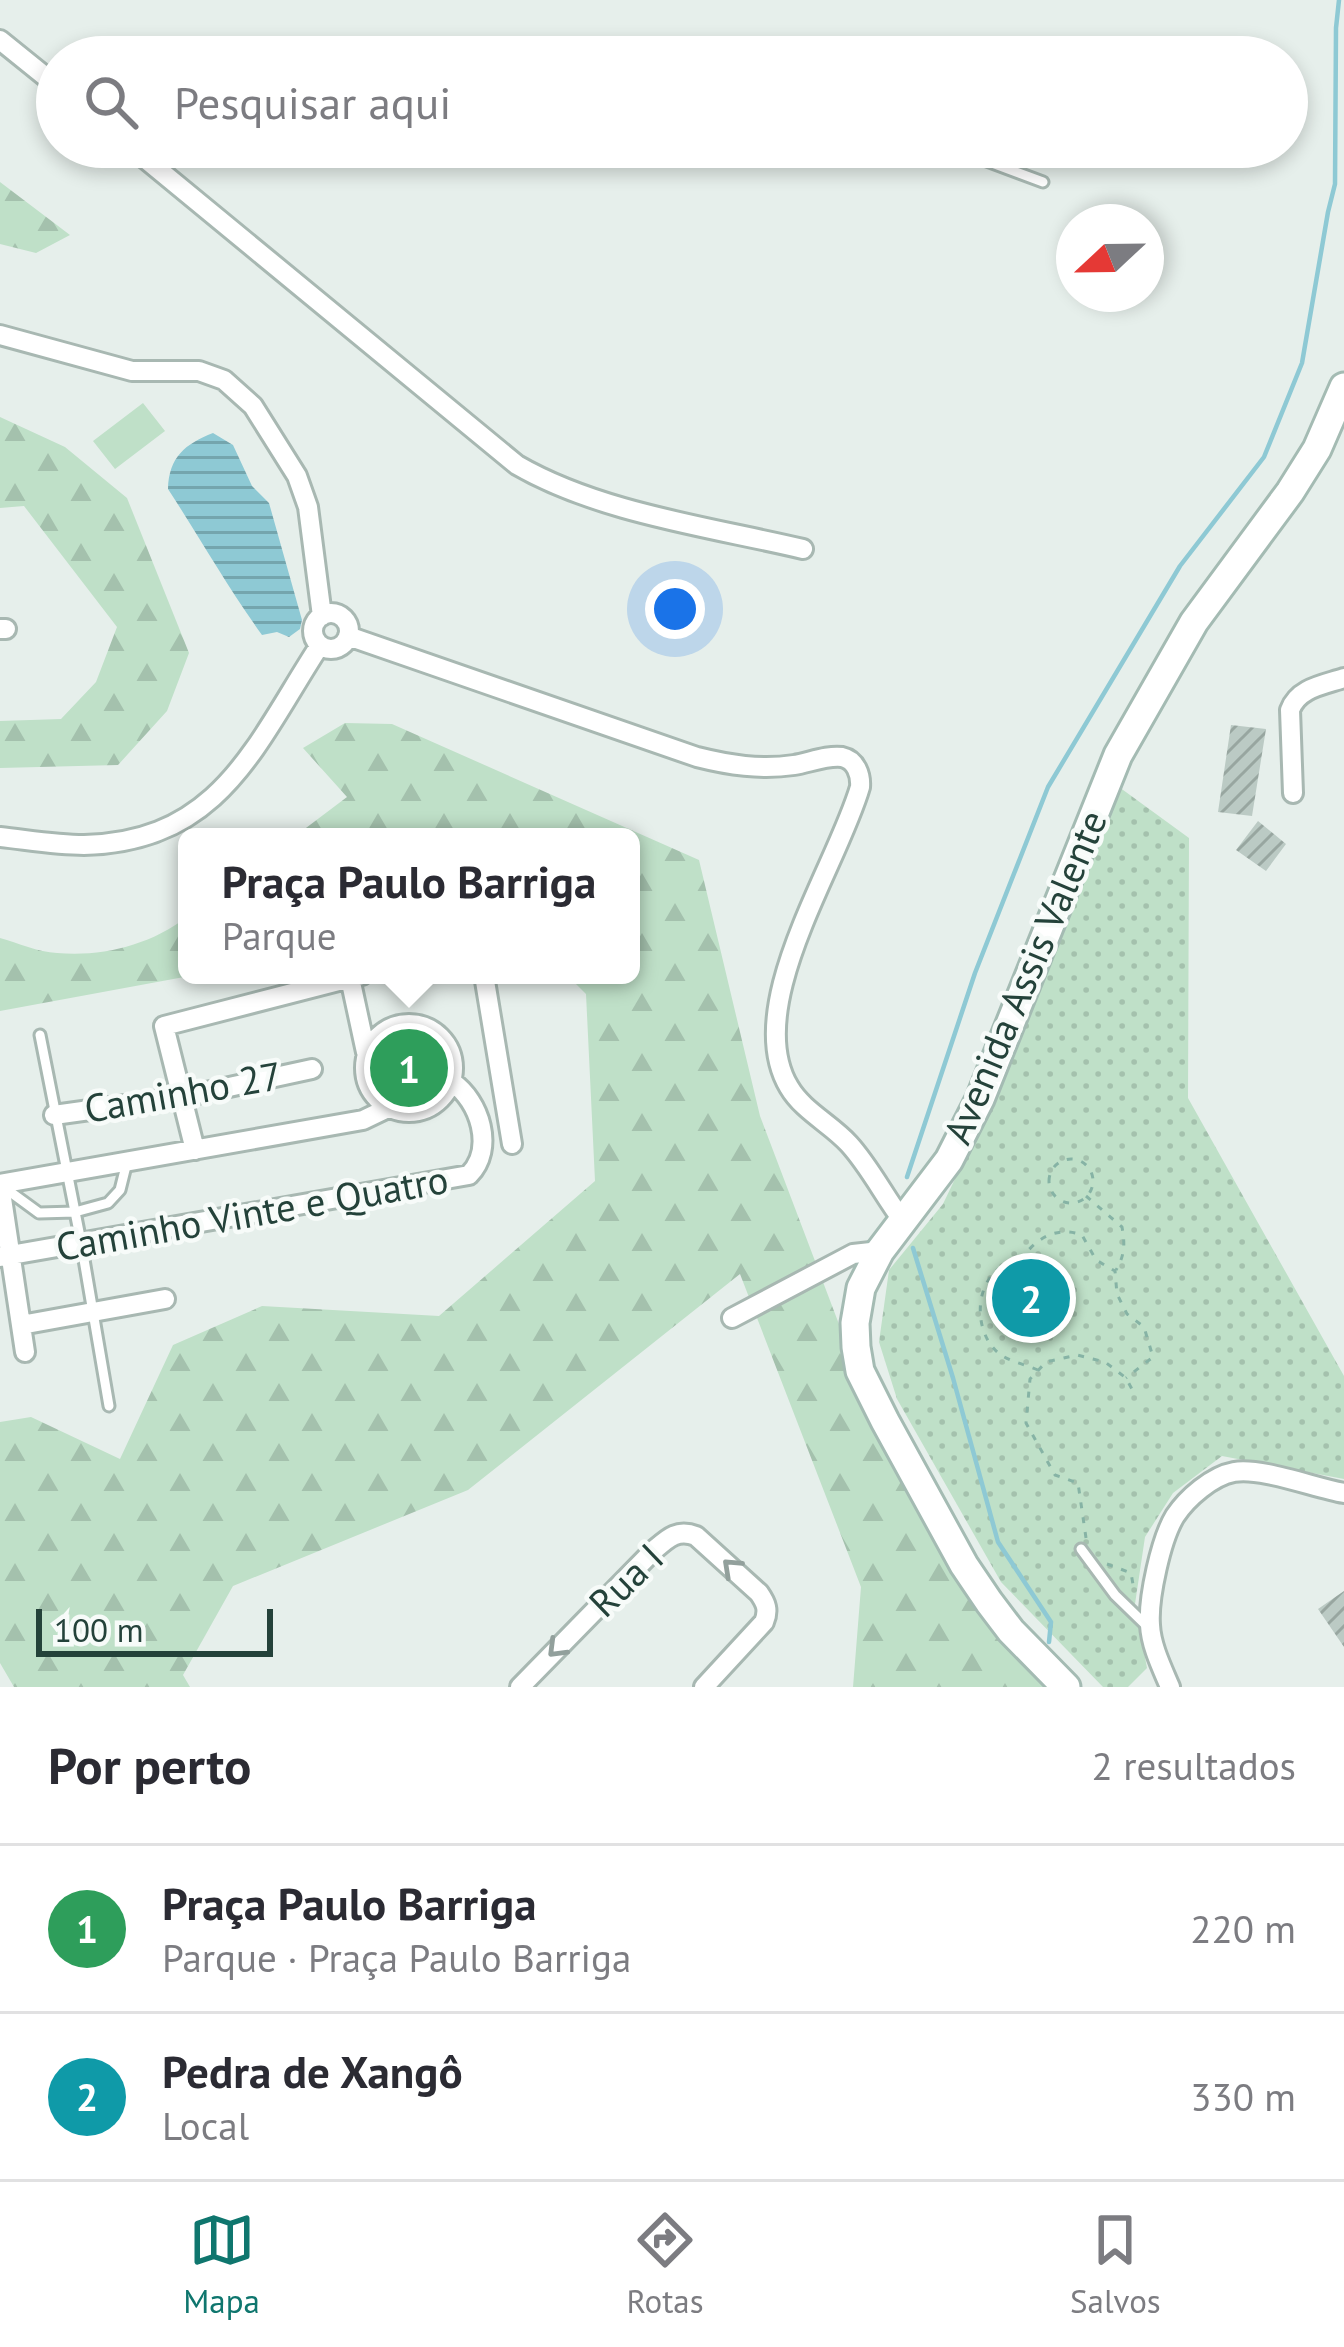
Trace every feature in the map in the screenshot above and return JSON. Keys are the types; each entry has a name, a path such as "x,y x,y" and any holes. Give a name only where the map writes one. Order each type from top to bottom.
{"main road":[{"name":"Avenida Assis Valente","path":"1066,1687 1011,1631 964,1565 884,1421 860,1371 855,1323 861,1288 880,1251 949,1160 980,1099 1118,755 1193,622 1290,492 1342,399"}],"street":[{"path":"0,39 36,69"},
{"path":"156,168 517,465 584,496 803,548"},
{"path":"0,335 131,371 199,371 224,380 253,406 297,476 308,507 322,616 314,629 320,645"},
{"path":"320,645 336,648 349,630 344,619 334,614 322,616"},
{"path":"348,636 697,757 749,767 840,757 851,762 861,775 860,787 792,953 776,1021 776,1043 786,1082 796,1099 847,1141 903,1221"},
{"path":"0,837 81,845 120,842 160,831 190,815 218,795 258,747 320,645"},
{"path":"1293,793 1289,710 1305,691 1344,678"},
{"path":"195,1150 164,1026 325,984"},
{"path":"357,984 370,1090 388,1108 418,1112 433,1106 452,1082 454,1064 448,1047 420,1025 385,1030 366,1052"},
{"path":"485,984 512,1144"},
{"name":"Caminho 27","path":"55,1114 184,1097 312,1069"},
{"name":"Caminho Vinte e Quatro","path":"5,1256 469,1175 482,1155 481,1128 470,1100 452,1082"},
{"path":"25,1352 5,1256 0,1184 363,1120 388,1108"},
{"path":"732,1318 854,1254 880,1251"},
{"path":"20,1325 165,1299"},
{"path":"1171,1687 1150,1628 1161,1554 1175,1516 1206,1484 1235,1472 1344,1493"},
{"name":"Rua I","path":"520,1687 668,1537 688,1532 759,1593 768,1614 704,1687"},
{"path":"1156,1653 1156,1687"}],"lane":[{"path":"1005,168 1043,182"},
{"path":"40,1035 109,1406"},
{"path":"0,1184 39,1213 75,1212 108,1203 119,1190 127,1162"},
{"path":"1081,1549 1115,1595 1150,1628"}],"path":[{"path":"1071,1159 1084,1164 1092,1176 1086,1196 1066,1202 1055,1195 1050,1175 1058,1163 1071,1159"},
{"path":"1086,1196 1122,1227 1123,1260 1115,1271 1118,1294 1127,1314 1144,1327 1153,1357 1126,1378"},
{"path":"1038,1370 999,1354 987,1336 980,1296 989,1275 1000,1268 1009,1282 1020,1257 1060,1230 1082,1235 1096,1260 1115,1271"},
{"path":"1095,1550 1084,1536 1078,1483 1055,1475 1026,1423 1030,1379 1046,1362 1077,1355 1105,1362 1126,1378 1134,1393"},
{"path":"1107,1564 1131,1573 1132,1590 1154,1594"}],"green space":[{"path":"0,182 70,235 36,253 0,244"},
{"path":"143,403 165,431 115,469 93,441"},
{"path":"0,417 65,447 127,498 189,653 167,711 118,765 0,768 0,721 61,719 96,682 117,627 24,506 0,508"},
{"path":"345,723 392,724 627,828 306,828 347,797 303,748"},
{"path":"1119,787 1189,838 1188,1098 1344,1376 1344,1479 1222,1456 1173,1493 1145,1537 1135,1604 1147,1668 1128,1687 1103,1687 1001,1582 897,1399 879,1342 889,1270 943,1204 1006,1072"},
{"path":"640,834 699,860 760,1116 856,1369 960,1585 1045,1687 853,1687 861,1587 740,1274 468,1490 233,1586 183,1675 190,1687 14,1687 0,1663 0,1422 31,1417 120,1459 173,1345 262,1306 439,1316 595,1181 586,994 576,984 640,984"},
{"path":"178,923 178,978 0,1011 0,938 50,952 92,953 142,942"},
{"path":"409,1033 434,1044 445,1069 434,1094 409,1105 384,1094 373,1069 384,1044"},
{"path":"431,1044 440,1084 388,1095 380,1055"}],"water":[{"path":"213,433 233,445 252,486 269,503 302,620 300,629 289,637 277,632 262,635 168,489 180,453"}],"building":[{"path":"1231,725 1266,729 1252,816 1218,812"},
{"path":"1258,821 1286,844 1266,871 1236,850"},
{"path":"1344,1591 1344,1647 1318,1609"}],"waterway":[{"path":"907,1177 975,973 1048,787 1180,566 1264,457 1302,363 1335,184 1339,0"},
{"path":"913,1248 998,1542 1051,1622 1049,1642"}],"place":[{"name":"Praça Paulo Barriga","path":"409,1068"},
{"name":"Pedra de Xangô","path":"1031,1298"}]}
